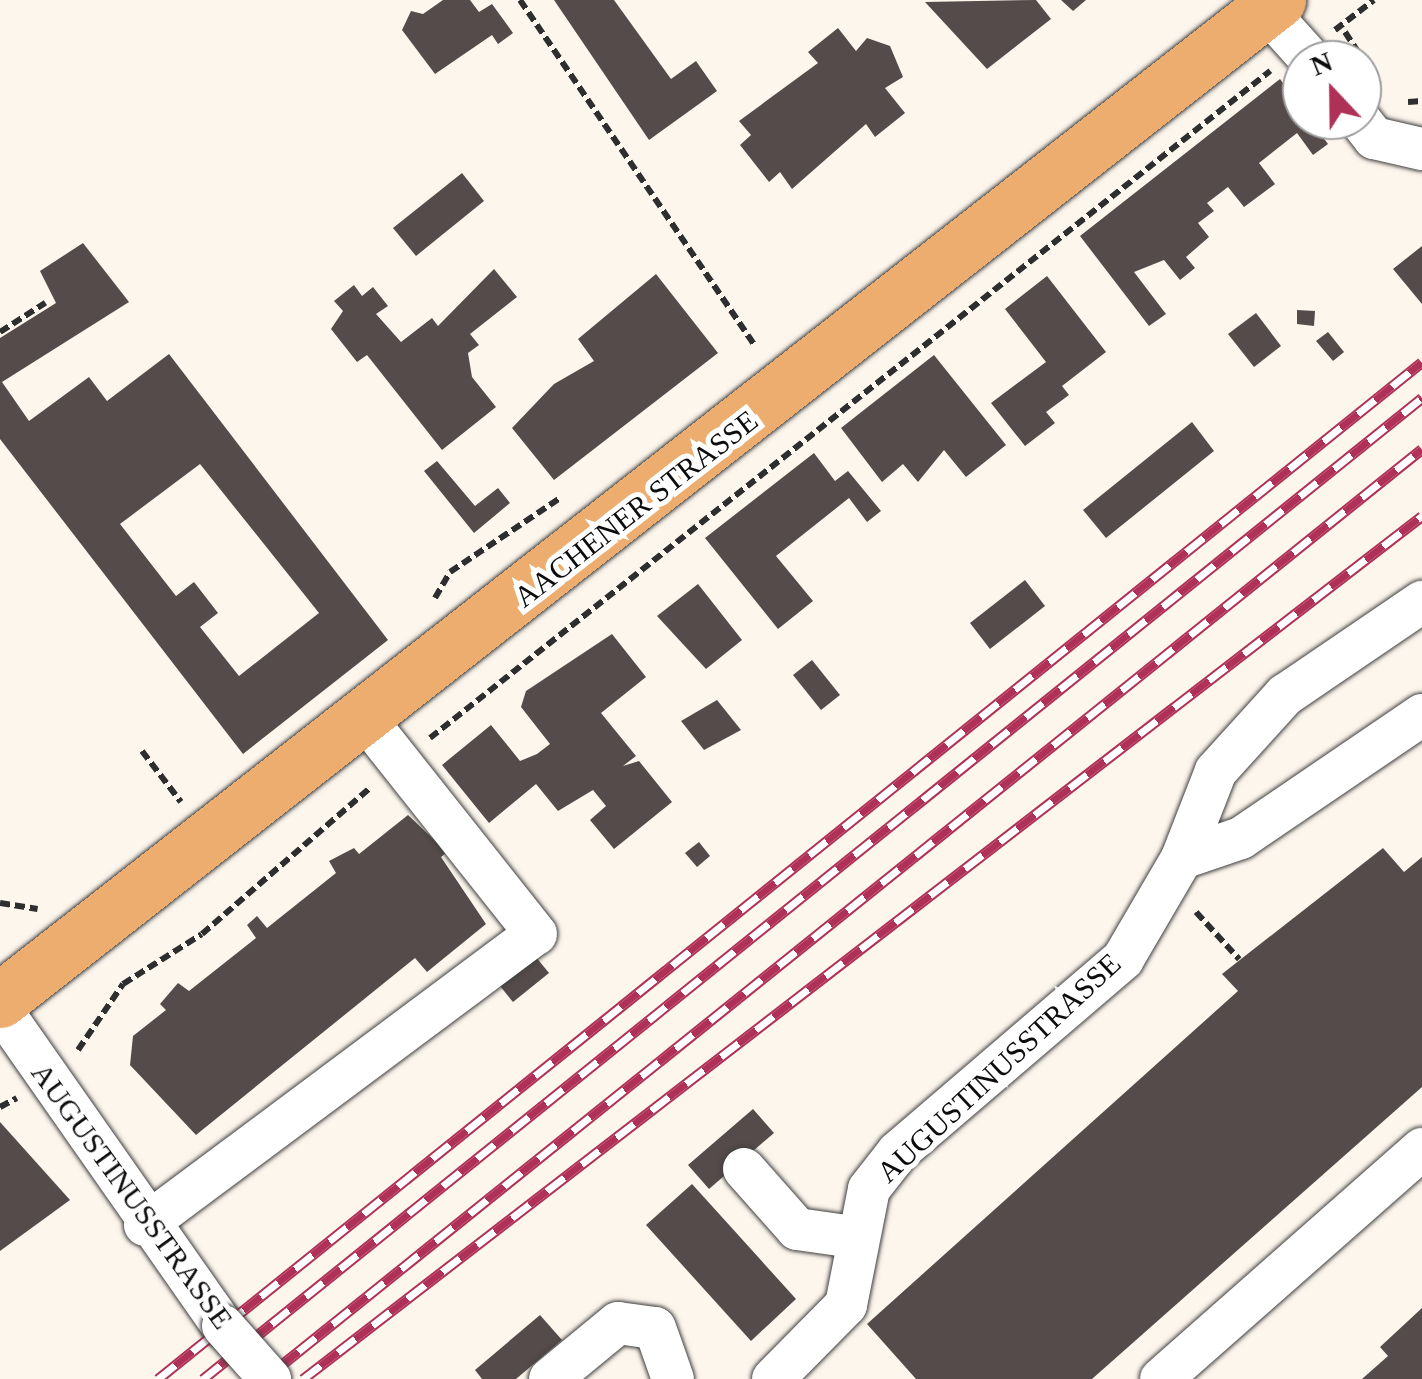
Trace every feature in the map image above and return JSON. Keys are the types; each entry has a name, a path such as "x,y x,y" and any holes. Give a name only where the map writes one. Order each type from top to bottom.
{"main road":[{"name":"AACHENER STRASSE","path":"0,1000 384,741 1289,30"}],"street":[{"path":"1382,140 1422,149"},
{"name":"AUGUSTINUSSTRASSE","path":"773,1379 820,1366 846,1305 853,1236 869,1188 898,1152 1122,959 1175,869 1216,770 1285,694 1422,602"},
{"path":"1175,869 1241,838 1422,716"},
{"path":"146,1224 536,934 384,741"},
{"name":"AUGUSTINUSSTRASSE","path":"0,1008 180,1273 270,1379"},
{"path":"1161,1379 1422,1149"},
{"path":"744,1170 797,1229 853,1236"},
{"path":"550,1379 618,1324 656,1328 673,1379"}],"path":[{"path":"520,0 755,346"},
{"path":"123,984 202,934 384,741 1289,30 1341,26 1374,0"},
{"path":"1341,26 1387,97 1422,101"},
{"path":"0,332 45,304"},
{"path":"142,751 190,814"},
{"path":"1175,869 1239,959"}],"building":[{"path":"443,0 470,0 479,12 492,4 513,33 498,44 492,35 435,74 402,30 411,11 423,14"},
{"path":"554,0 614,0 671,79 696,61 717,91 649,140"},
{"path":"1036,0 1051,19 987,69 925,2"},
{"path":"1061,0 1086,0 1073,11"},
{"path":"838,28 856,51 867,38 890,46 903,77 885,88 905,113 875,137 866,124 792,189 780,172 769,182 740,145 751,135 739,121 818,63 808,52"},
{"path":"1280,79 1282,140 1288,140 1259,163 1275,184 1244,207 1228,187 1207,203 1214,211 1198,223 1209,237 1186,257 1195,268 1180,280 1164,260 1134,272 1166,314 1149,326 1080,236"},
{"path":"1302,140 1325,140 1328,144 1313,155"},
{"path":"462,173 484,201 416,256 393,228"},
{"path":"83,243 129,302 2,382 29,421 89,377 107,401 169,354 388,640 243,754 0,439 0,338 56,303 40,271","holes":["200,464 319,613 239,676 200,627 218,613 194,582 176,596 120,524"]},
{"path":"1422,246 1422,304 1393,269"},
{"path":"494,269 517,297 470,334 479,345 468,353 472,377 496,407 442,450 367,355 357,362 331,329 343,311 334,301 354,285 362,296 373,287 388,306 376,314 401,342 432,318 438,326"},
{"path":"656,274 718,353 554,480 512,428 554,384 594,361 578,339"},
{"path":"1047,276 1106,352 1062,386 1069,395 1046,412 1055,423 1025,446 991,403 1046,362 1005,309"},
{"path":"1297,310 1315,311 1314,326 1297,324"},
{"path":"1256,313 1281,346 1254,367 1228,334"},
{"path":"1328,332 1344,352 1333,361 1316,341"},
{"path":"934,355 1006,445 966,477 944,450 918,482 903,464 882,482 841,428"},
{"path":"1192,422 1214,451 1106,538 1083,510"},
{"path":"814,453 835,481 848,471 881,511 867,522 849,498 776,556 813,601 778,629 705,538"},
{"path":"437,461 475,506 498,488 510,503 474,533 424,471"},
{"path":"1025,580 1045,606 990,649 970,623"},
{"path":"698,584 742,640 706,669 657,616"},
{"path":"612,634 646,677 601,713 636,756 623,766 639,761 672,802 614,849 590,820 606,806 593,790 558,811 536,784 489,823 442,765 491,725 520,761 550,744 521,707 526,691"},
{"path":"812,660 840,695 821,710 793,675"},
{"path":"717,700 741,730 704,750 681,721"},
{"path":"408,815 447,852 441,857 486,924 427,972 415,958 196,1135 130,1065 133,1036 166,1010 160,1004 178,983 189,991 256,938 247,925 257,916 267,928 336,873 329,861 354,848 359,854"},
{"path":"699,842 710,856 697,867 685,853"},
{"path":"1383,848 1404,872 1422,857 1422,1087 1092,1379 916,1379 867,1324 1238,991 1222,974"},
{"path":"531,951 549,973 513,1002 495,980"},
{"path":"753,1109 774,1133 709,1189 688,1165"},
{"path":"0,1122 70,1200 0,1251"},
{"path":"692,1184 796,1299 751,1341 646,1225"},
{"path":"1422,1308 1422,1379 1362,1379 1388,1356 1380,1347"},
{"path":"540,1315 562,1340 516,1379 482,1379 475,1370"}],"railway":[{"path":"158,1379 1422,362"},
{"path":"203,1379 1422,398"},
{"path":"264,1379 1422,449"},
{"path":"303,1379 1422,516"}]}
